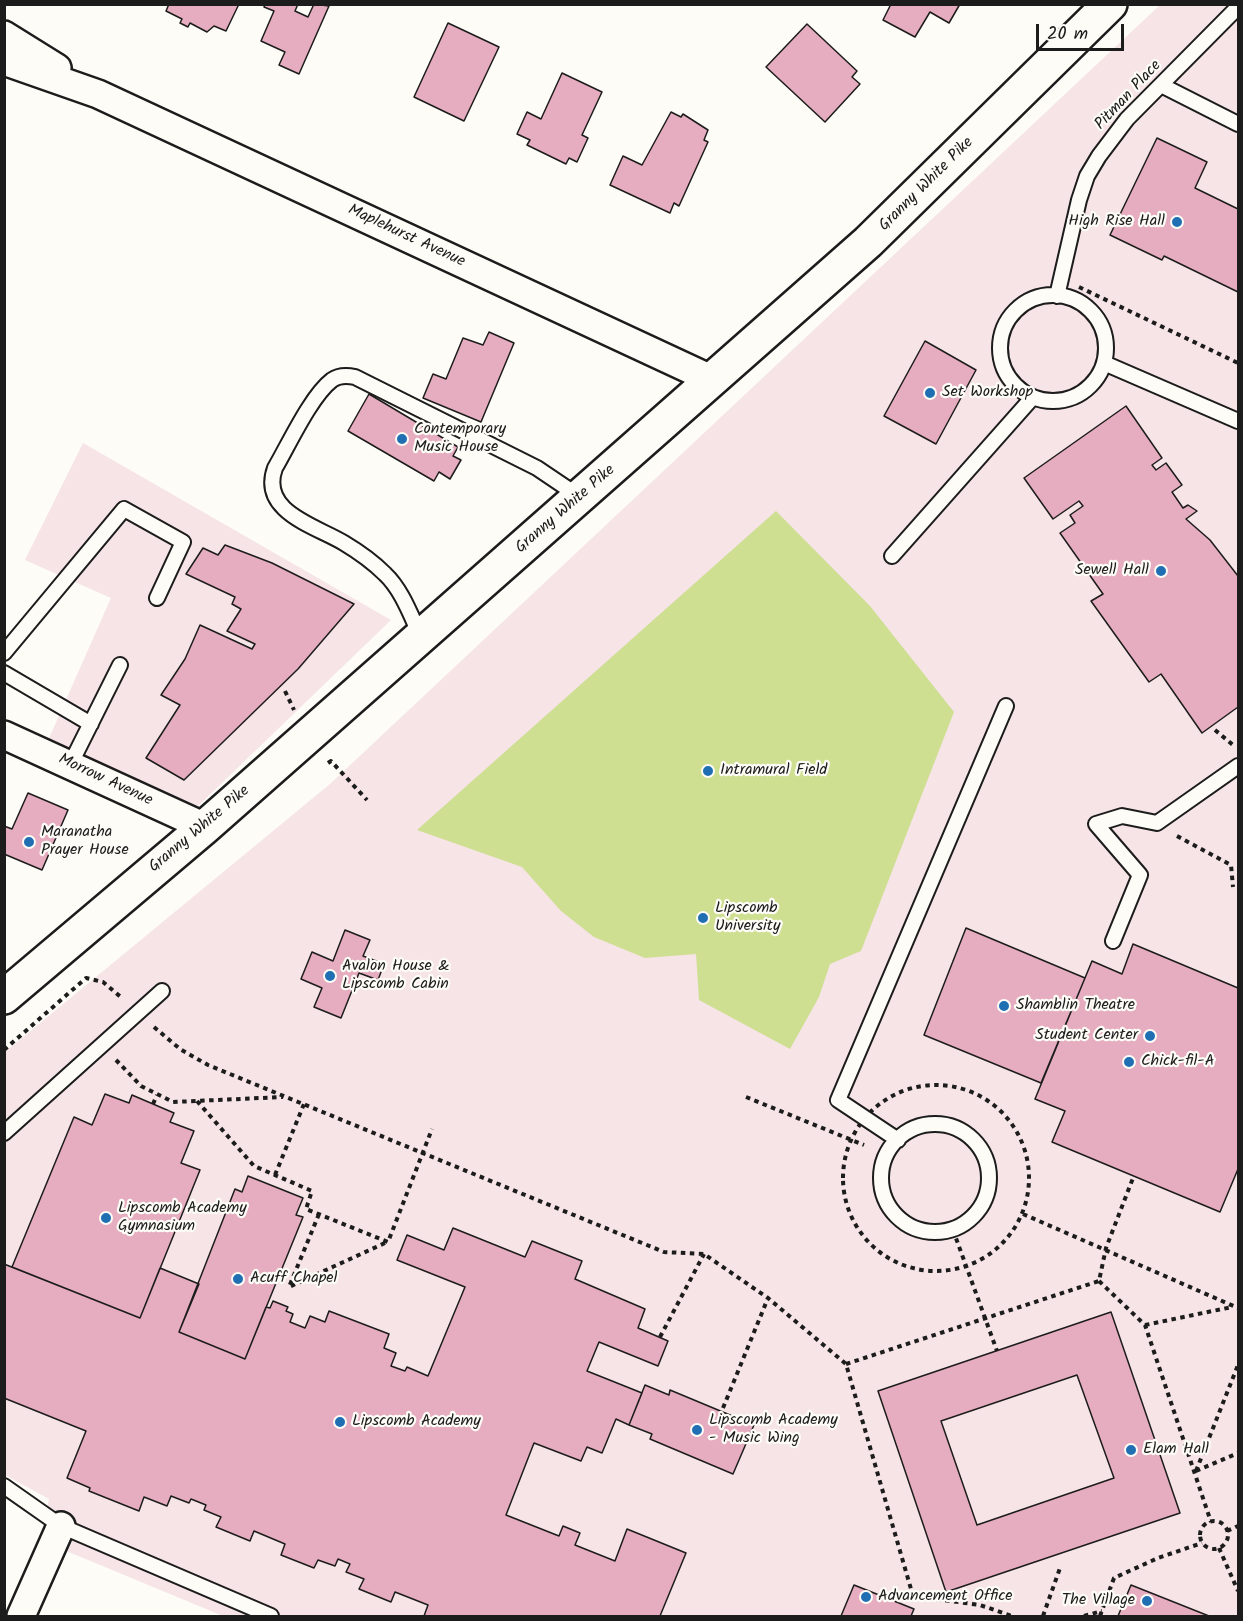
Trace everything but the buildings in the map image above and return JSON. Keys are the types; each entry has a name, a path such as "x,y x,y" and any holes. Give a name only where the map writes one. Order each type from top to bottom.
{"main road":[{"name":"Granny White Pike","path":"4,997 205,827 868,242 1110,4"}],"street":[{"name":"Maplehurst Avenue","path":"4,35 98,94"},
{"name":"Maplehurst Avenue","path":"4,61 98,94 713,380"},
{"name":"Morrow Avenue","path":"4,735 205,827"},
{"path":"21,1617 60,1526"}],"lane":[{"name":"Pitman Place","path":"1057,296 1087,176 1114,134 1239,7"},
{"path":"1161,85 1239,124"},
{"path":"1067,297 1083,304 1095,315 1103,330 1106,346 1104,363 1096,379 1084,392 1068,399 1050,401 1033,397 1018,388 1006,374 1000,357 1000,339 1006,322 1018,308 1033,299 1067,297"},
{"path":"1104,363 1239,421"},
{"path":"421,637 387,575 344,543 291,515 279,503 273,490 272,477 275,468 309,408 332,380 343,375 355,376 537,468 580,497"},
{"path":"892,556 1033,397"},
{"path":"4,653 123,509 183,542 157,598"},
{"path":"70,765 120,664"},
{"path":"4,673 91,724"},
{"path":"898,1140 838,1100 1006,706"},
{"path":"1113,941 1140,875 1096,824 1122,816 1157,823 1239,766"},
{"path":"4,1133 137,1011 162,992"},
{"path":"929,1124 947,1126 963,1132 977,1143 986,1158 990,1175 988,1193 980,1209 968,1221 952,1230 934,1232 917,1229 901,1220 889,1206 882,1190 882,1171 887,1154 898,1140 912,1130 929,1124"},
{"path":"4,1486 60,1526 271,1617"}],"path":[{"path":"1060,278 1239,363"},
{"path":"1215,730 1239,750"},
{"path":"1172,834 1231,865 1239,864"},
{"path":"1231,865 1233,887"},
{"path":"4,1050 86,978 103,982 180,1049 208,1065 421,1155 664,1252 704,1254 768,1298 846,1364 913,1596 980,1605 1012,1617"},
{"path":"101,1044 141,1086 173,1102 287,1097"},
{"path":"927,1085 959,1087 988,1100 1012,1122 1026,1151 1030,1183 1023,1214 1003,1243 990,1254 966,1266 940,1271 913,1268 888,1258 867,1241 852,1218 844,1193 843,1166 850,1140 864,1118 896,1093 927,1085"},
{"path":"153,1104 157,1095"},
{"path":"746,1097 887,1154"},
{"path":"197,1101 254,1166 312,1191 306,1209 388,1242"},
{"path":"275,1174 304,1104"},
{"path":"319,1214 289,1287 388,1242 432,1129"},
{"path":"1099,1281 1106,1248 1133,1178"},
{"path":"1023,1214 1106,1248 1232,1307 1239,1308"},
{"path":"952,1230 997,1351"},
{"path":"660,1337 704,1254"},
{"path":"846,1364 1099,1281"},
{"path":"1099,1281 1145,1325 1211,1522"},
{"path":"723,1408 768,1298"},
{"path":"1145,1325 1232,1307"},
{"path":"1196,1472 1239,1365"},
{"path":"1196,1472 1239,1453"},
{"path":"1100,1617 1114,1578 1158,1558 1202,1543 1212,1549 1218,1548 1226,1542 1227,1531 1221,1523 1211,1522 1201,1530 1202,1543"},
{"path":"1227,1531 1239,1526"},
{"path":"1218,1548 1239,1591"},
{"path":"1042,1617 1060,1568"},
{"path":"1084,1617 1102,1611"}],"shaded area":[{"name":"Lipscomb University","path":"1160,5 1238,5 1238,1616 223,1616 40,1540 49,1499 5,1475 5,1052 330,784"},
{"path":"83,443 391,620 198,806 46,745 111,598 25,560"}],"green space":[{"name":"Intramural Field","path":"776,511 870,606 954,712 861,951 830,964 819,997 790,1049 699,1000 696,954 645,958 594,937 561,911 522,867 417,830"}],"place":[{"name":"High Rise Hall","path":"1177,222"},
{"name":"Set Workshop","path":"930,393"},
{"name":"Contemporary Music House","path":"402,439"},
{"name":"Sewell Hall","path":"1161,571"},
{"name":"Intramural Field","path":"708,771"},
{"name":"Maranatha Prayer House","path":"29,842"},
{"name":"Lipscomb University","path":"703,918"},
{"name":"Avalon House & Lipscomb Cabin","path":"330,976"},
{"name":"Shamblin Theatre","path":"1004,1006"},
{"name":"Student Center","path":"1150,1036"},
{"name":"Chick-fil-A","path":"1129,1062"},
{"name":"Lipscomb Academy Gymnasium","path":"106,1218"},
{"name":"Acuff Chapel","path":"238,1279"},
{"name":"Lipscomb Academy","path":"340,1422"},
{"name":"Lipscomb Academy - Music Wing","path":"697,1430"},
{"name":"Elam Hall","path":"1131,1450"},
{"name":"Advancement Office","path":"866,1597"},
{"name":"The Village","path":"1147,1601"}]}
